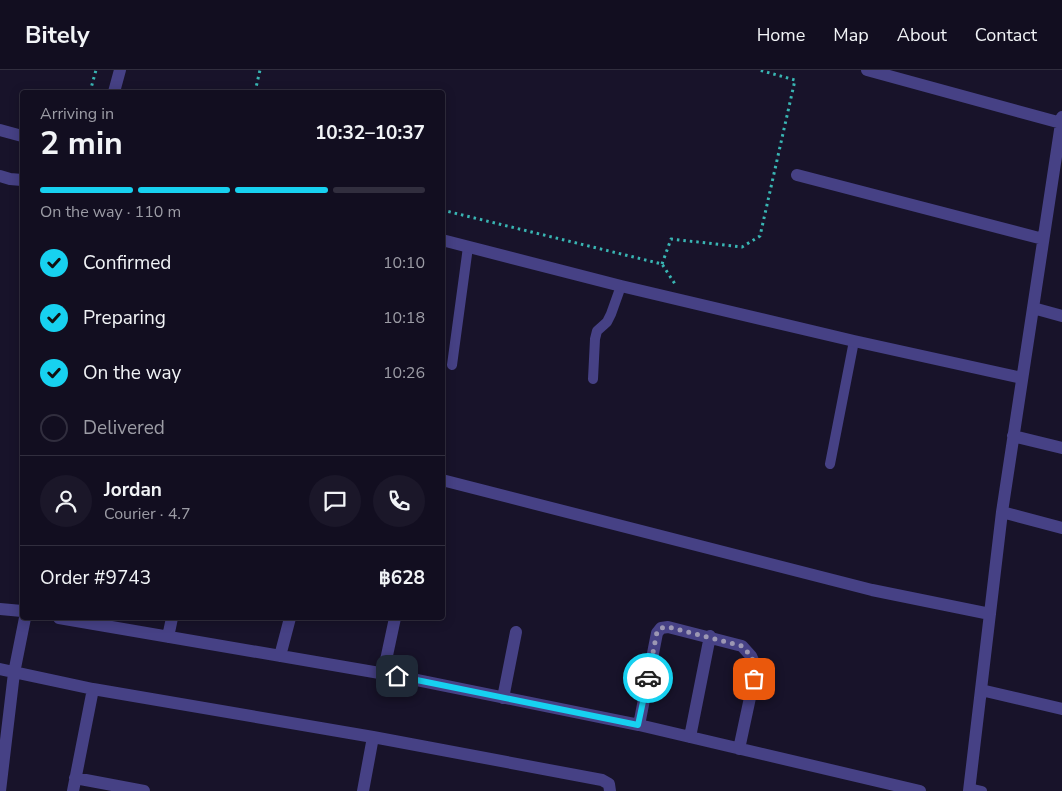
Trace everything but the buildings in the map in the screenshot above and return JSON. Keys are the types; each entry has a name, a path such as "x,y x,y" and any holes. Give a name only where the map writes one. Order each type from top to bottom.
{"street":[{"path":"115,90 120,70"},
{"path":"867,70 1062,120 1057,185 1043,239 1002,512 969,789"},
{"path":"0,130 20,135"},
{"path":"797,175 1043,239"},
{"path":"0,176 20,181"},
{"path":"445,241 621,286 854,341 1022,378"},
{"path":"1032,308 1062,316"},
{"path":"1013,436 1062,448"},
{"path":"445,481 872,590 990,614"},
{"path":"1002,512 1062,528"},
{"path":"0,609 20,611"},
{"path":"1,782 14,672 25,620"},
{"path":"70,620 383,674 638,725 920,791"},
{"path":"168,637 172,620"},
{"path":"280,656 289,620"},
{"path":"383,674 395,620"},
{"path":"638,725 657,632 661,628 668,627 710,636 742,646 751,656 755,665 754,679 739,748"},
{"path":"503,698 516,632"},
{"path":"690,737 710,636"},
{"path":"0,669 93,689 602,780 609,784 610,791"},
{"path":"93,689 74,785 144,791"},
{"path":"981,690 1062,709"},
{"path":"363,791 373,738"}],"lane":[{"path":"452,366 468,247"},
{"path":"593,379 597,331 607,322 621,286"},
{"path":"830,464 854,341"},
{"path":"969,789 982,791"}],"path":[{"path":"91,90 96,70"},
{"path":"255,90 260,70"},
{"path":"445,211 662,264 671,240 742,247 760,236 795,80 759,70"}],"way so far":[{"path":"648,678 657,632 661,628 668,627 710,636 742,646 751,656 755,665 754,679"}],"route":[{"path":"397,676 638,725 648,678"}]}
